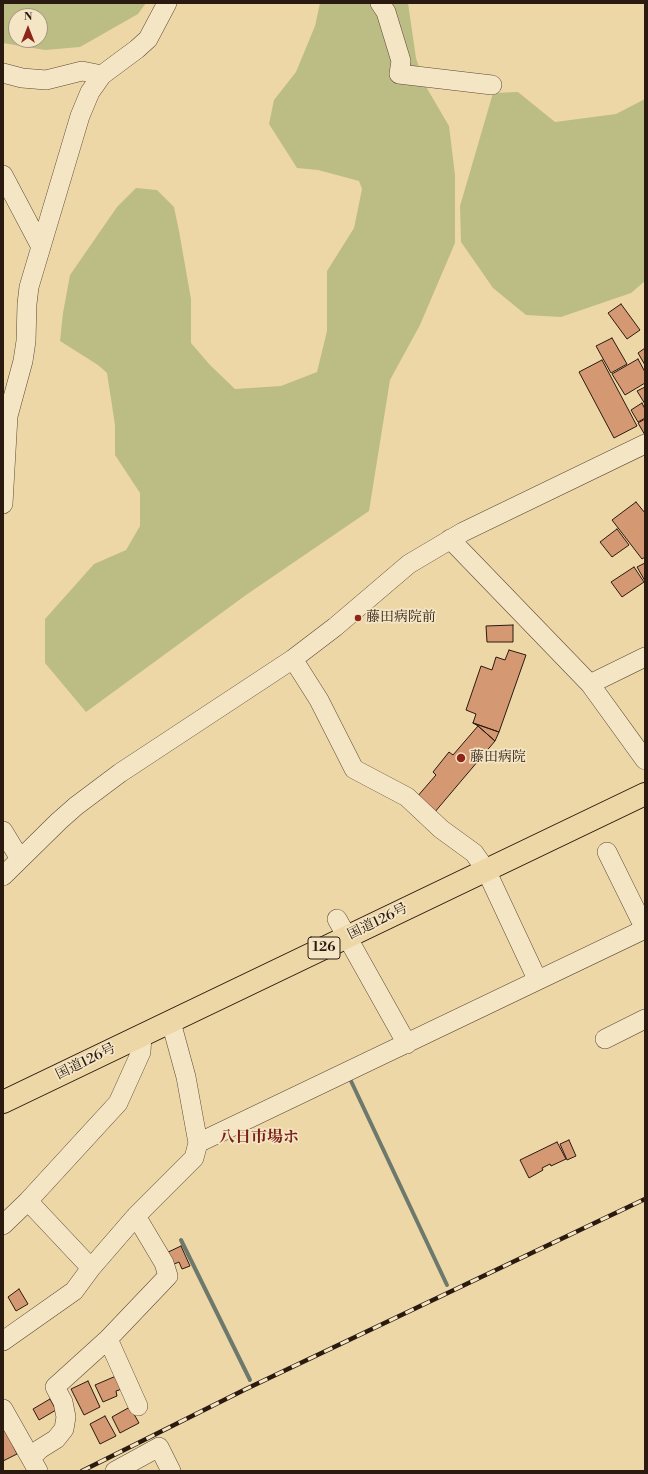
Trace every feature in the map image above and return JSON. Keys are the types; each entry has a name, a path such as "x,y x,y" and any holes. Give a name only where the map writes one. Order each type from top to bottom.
{"highway":[{"name":"国道126号","path":"3,1102 142,1034 171,1022 343,928 486,870 645,794"}],"street":[{"path":"3,504 5,423 23,361 26,341 29,287 80,116 90,92 102,76 148,39 167,3"},
{"path":"380,3 386,12 401,61 399,74 492,86"},
{"path":"3,73 22,78 46,80 82,71 102,76"},
{"path":"3,175 41,247"},
{"path":"3,876 76,806 120,774 293,659 334,628 409,564 463,532 645,444"},
{"path":"450,539 590,684 645,760"},
{"path":"590,684 645,658"},
{"path":"293,659 319,700 354,769 407,797 441,829 474,853 486,870 537,980"},
{"path":"3,831 20,859"},
{"path":"198,1143 645,929 607,852"},
{"path":"343,928 407,1044"},
{"path":"605,1039 645,1019"},
{"path":"3,1341 74,1291 91,1268 136,1216 194,1158 198,1143 186,1077 171,1022"},
{"path":"3,1225 28,1201 118,1103 141,1052 142,1034"},
{"path":"28,1201 91,1268"},
{"path":"34,1465 40,1449 56,1439 64,1429 66,1417 63,1402 55,1387 108,1339 168,1276 164,1263 136,1216"},
{"path":"108,1339 138,1406"},
{"path":"3,1409 34,1465"},
{"path":"115,1471 159,1448 172,1471"}],"green space":[{"path":"3,3 146,3 138,14 80,47 45,50 33,48 48,48 48,8 8,8 8,44 3,43"},
{"path":"320,3 408,3 416,58 425,85 449,126 455,175 455,243 420,325 390,380 369,511 246,595 86,712 45,663 45,619 94,564 126,550 140,526 140,493 115,455 115,425 107,373 98,365 60,341 63,313 70,275 117,207 136,188 157,190 174,207 191,299 191,343 210,365 235,389 281,386 317,372 327,331 327,271 354,228 362,189 359,181 318,170 297,168 269,124 274,100 296,72 315,26"},
{"path":"518,92 555,122 616,114 645,99 645,281 631,293 561,317 526,315 493,288 461,242 460,206 493,93"}],"building":[{"path":"621,304 640,330 627,339 608,313"},
{"path":"612,338 627,364 611,373 596,346"},
{"path":"645,348 645,365 638,353"},
{"path":"638,359 645,372 645,383 625,395 612,374"},
{"path":"602,360 637,426 614,438 579,372"},
{"path":"645,387 645,404 637,391"},
{"path":"642,403 645,409 645,418 638,422 631,410"},
{"path":"645,419 645,435 638,423"},
{"path":"636,502 645,513 645,557 642,559 612,520"},
{"path":"617,529 629,545 612,557 600,542"},
{"path":"645,563 645,581 637,567"},
{"path":"634,567 644,582 622,597 611,582"},
{"path":"513,625 513,642 487,642 486,626"},
{"path":"509,650 526,655 499,732 473,723 476,714 466,710 481,666 492,670 496,657 505,660"},
{"path":"473,723 499,732 495,741 478,726"},
{"path":"478,726 495,741 434,813 416,798 436,775 433,772 449,752 453,755"},
{"path":"569,1140 576,1156 567,1160 560,1144"},
{"path":"557,1142 566,1159 551,1166 550,1164 542,1168 543,1170 529,1178 520,1160"},
{"path":"181,1246 190,1266 182,1269 179,1262 170,1266 164,1254"},
{"path":"19,1289 28,1304 16,1311 8,1297"},
{"path":"116,1376 122,1389 116,1391 117,1396 103,1402 95,1385"},
{"path":"88,1381 100,1407 84,1415 71,1389"},
{"path":"50,1399 56,1410 39,1420 33,1409"},
{"path":"130,1407 139,1423 120,1433 112,1417"},
{"path":"105,1416 116,1436 100,1444 90,1424"},
{"path":"3,1425 17,1454 3,1461"}],"waterway":[{"path":"351,1081 447,1285"},
{"path":"181,1240 250,1380"}],"railway":[{"path":"82,1471 246,1389 645,1199"}],"place":[{"name":"藤田病院前","path":"358,618"},
{"name":"藤田病院","path":"461,758"}],"district":[{"name":"八日市場ホ","path":"259,1138"}]}
